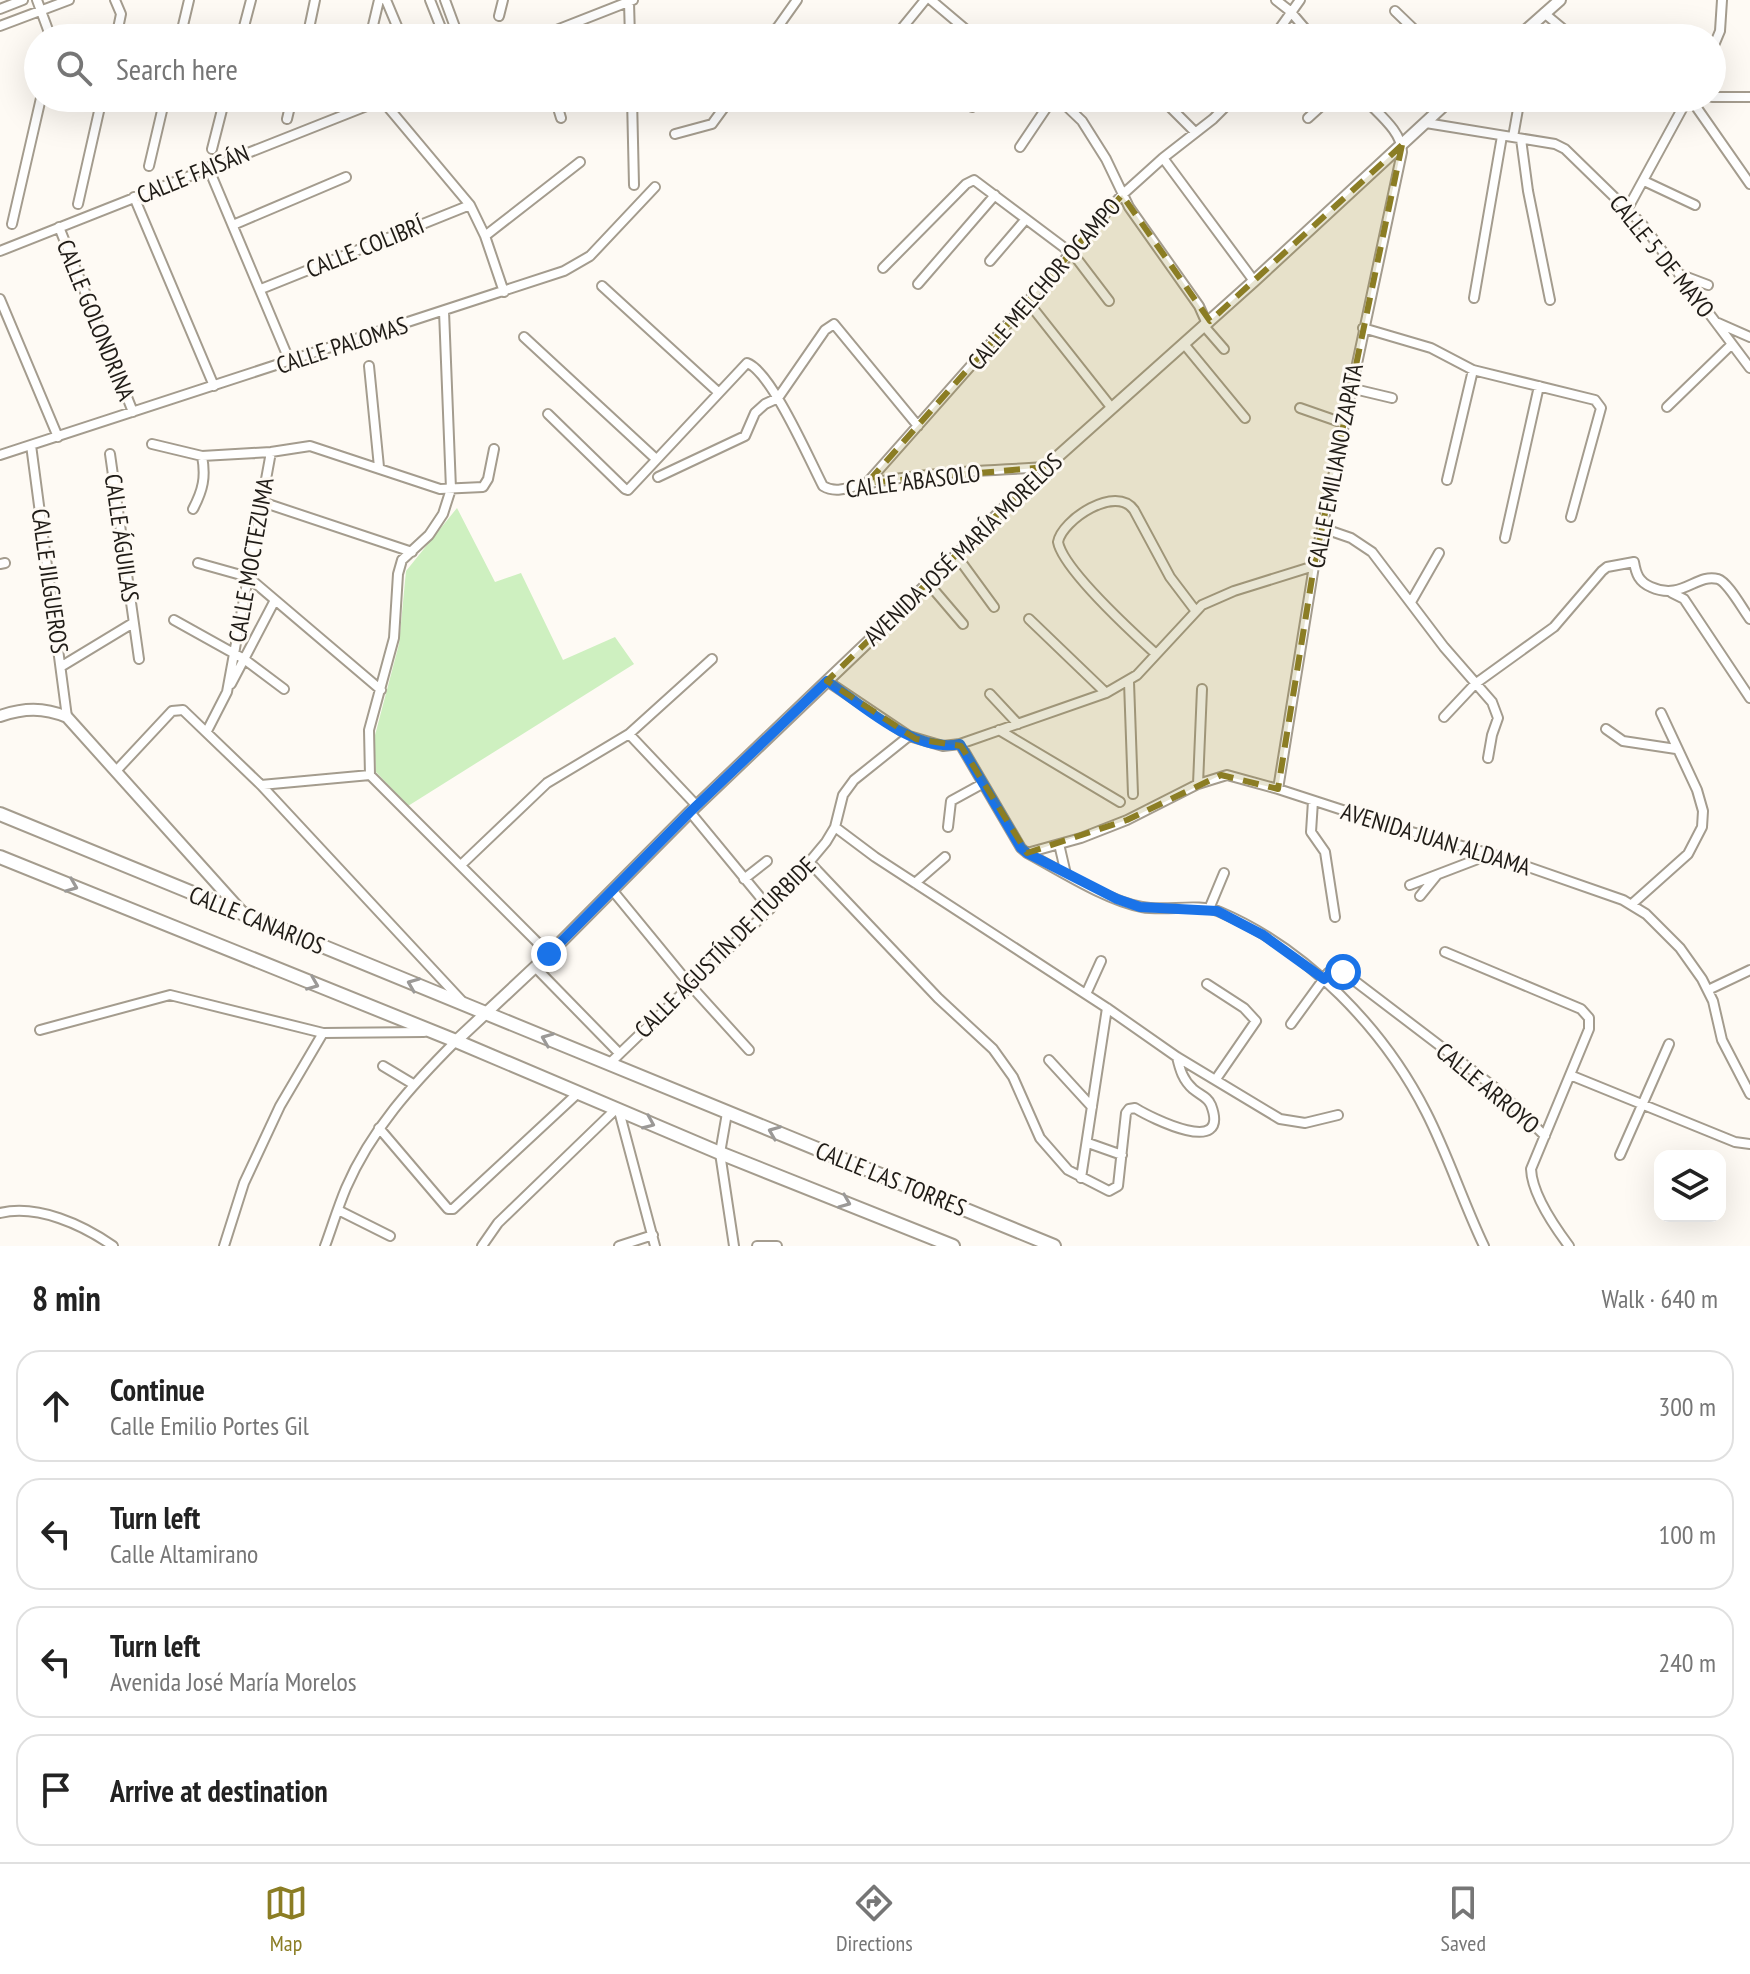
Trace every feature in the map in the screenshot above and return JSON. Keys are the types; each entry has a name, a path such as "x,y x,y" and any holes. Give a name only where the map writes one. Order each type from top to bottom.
{"main road":[{"name":"CALLE CANARIOS","path":"0,814 609,1064"},
{"name":"CALLE CANARIOS","path":"0,857 578,1093"},
{"name":"CALLE LAS TORRES","path":"609,1064 1054,1246"},
{"name":"CALLE LAS TORRES","path":"578,1093 953,1246"}],"street":[{"path":"37,0 46,24"},
{"path":"0,26 69,0"},
{"path":"115,0 121,14 119,24"},
{"path":"183,24 189,0"},
{"path":"245,24 251,0"},
{"path":"310,24 315,0"},
{"path":"373,24 379,0"},
{"path":"386,0 396,24"},
{"path":"430,0 439,24"},
{"path":"445,0 454,24"},
{"path":"499,16 503,0"},
{"path":"780,24 797,0"},
{"path":"905,24 925,0"},
{"path":"1276,0 1301,24"},
{"path":"1282,24 1300,0"},
{"path":"1532,24 1560,0"},
{"path":"1720,24 1722,0"},
{"path":"0,9 18,1"},
{"path":"572,24 631,1 630,24"},
{"path":"935,1 960,24"},
{"path":"1395,11 1408,24"},
{"path":"1544,13 1557,24"},
{"path":"1726,97 1750,97"},
{"path":"12,224 38,112"},
{"path":"78,204 99,112"},
{"path":"149,166 162,112"},
{"path":"212,149 221,112"},
{"path":"287,119 289,112"},
{"name":"CALLE FAISÁN","path":"0,251 350,112"},
{"path":"395,112 470,205 485,236 504,292"},
{"path":"559,112 561,118"},
{"path":"632,112 634,185"},
{"path":"675,134 712,124 721,112"},
{"path":"1020,147 1046,112"},
{"path":"1072,112 1082,121 1106,159 1122,195 1199,306 1206,325 1224,349"},
{"path":"1175,112 1195,132"},
{"name":"CALLE MELCHOR OCAMPO","path":"867,483 1122,195 1218,112"},
{"path":"1308,118 1315,112"},
{"path":"1376,112 1402,145"},
{"name":"AVENIDA JOSÉ MARÍA MORELOS","path":"456,1041 549,954 1046,467 1437,112"},
{"path":"1519,112 1517,138 1550,300"},
{"path":"1628,208 1681,112"},
{"path":"1699,112 1750,184"},
{"name":"CALLE 5 DE MAYO","path":"1426,123 1555,144 1565,149 1628,208 1750,368"},
{"path":"1474,298 1502,136"},
{"name":"CALLE EMILIANO ZAPATA","path":"1278,789 1314,566 1402,145"},
{"path":"1163,158 1254,281"},
{"path":"485,236 580,162"},
{"path":"208,167 290,362"},
{"path":"233,225 346,177"},
{"path":"883,268 966,184 974,180 1081,261 1109,301"},
{"path":"1644,181 1695,205"},
{"name":"CALLE PALOMAS","path":"0,455 564,271 590,256 655,187"},
{"path":"918,284 995,195"},
{"path":"134,197 214,386"},
{"name":"CALLE COLIBRÍ","path":"261,289 470,205"},
{"path":"990,261 1026,219"},
{"name":"CALLE GOLONDRINA","path":"59,227 133,412"},
{"path":"1678,273 1708,285"},
{"path":"548,414 628,490 718,392 602,286"},
{"path":"0,299 58,437"},
{"path":"1028,302 1111,407"},
{"path":"444,311 451,489 443,514 429,535 402,560 398,574 394,638 369,730 370,775 549,954"},
{"path":"1715,322 1750,337"},
{"path":"658,477 745,436 755,413 778,398 825,330 834,324 918,426"},
{"path":"1363,328 1431,348 1473,370 1595,400 1601,408 1571,517"},
{"path":"524,337 656,459"},
{"path":"1184,344 1245,418"},
{"path":"1667,407 1731,345"},
{"name":"CALLE ABASOLO","path":"718,392 747,363 755,366 778,398 823,486 831,490 867,483 1046,467"},
{"path":"369,366 379,467"},
{"path":"1447,480 1473,370"},
{"path":"1505,538 1539,386"},
{"path":"1350,388 1392,398"},
{"path":"1300,408 1343,423"},
{"path":"152,444 202,456 271,452"},
{"name":"CALLE JILGUEROS","path":"31,445 67,717"},
{"name":"CALLE MOCTEZUMA","path":"207,731 227,692 271,452 310,446 440,489 451,489 478,488 487,484 494,449"},
{"name":"CALLE ÁGUILAS","path":"110,454 139,659"},
{"path":"193,509 204,483 202,456"},
{"path":"1156,654 1109,610 1062,556 1058,542 1064,527 1098,505 1114,499 1126,502 1134,510 1170,577 1195,610"},
{"path":"262,502 412,552"},
{"path":"1322,528 1351,538 1372,552 1492,702 1498,713 1488,758"},
{"path":"1411,602 1439,553"},
{"path":"956,555 994,607"},
{"path":"1444,717 1475,684 1554,627 1607,567 1634,562 1640,580 1647,586 1684,599 1750,698"},
{"path":"198,563 248,577 381,690"},
{"path":"827,681 909,736 933,745 960,744 1106,693 1129,682 1195,610 1225,594 1314,566"},
{"path":"1672,593 1708,579 1718,579 1726,584 1750,619"},
{"path":"928,583 963,624"},
{"path":"227,692 275,600"},
{"path":"1029,619 1106,693"},
{"path":"174,620 244,659 284,689"},
{"name":"CALLE ÁGUILAS","path":"62,666 133,623"},
{"path":"461,865 547,783 629,734 712,659"},
{"path":"1129,682 1133,794"},
{"path":"1198,784 1202,689"},
{"path":"990,694 1018,724"},
{"path":"0,715 35,708 67,717 244,915"},
{"path":"116,771 172,711 178,709 207,731 261,785 466,1005"},
{"path":"1632,904 1688,854 1702,827 1703,811 1697,790 1661,713"},
{"path":"1606,729 1623,741 1676,749"},
{"path":"999,730 1120,802"},
{"path":"629,734 694,809 744,879 770,909"},
{"name":"CALLE AGUSTÍN DE ITURBIDE","path":"609,1064 770,909 810,863 835,827 843,795 854,780 875,760 909,736"},
{"path":"960,744 1021,848 1027,853 1117,899 1140,907 1209,909 1263,935 1324,979 1362,1018 1415,1092 1435,1129 1484,1246"},
{"path":"261,785 370,775"},
{"name":"AVENIDA JUAN ALDAMA","path":"1027,853 1127,820 1198,784 1227,775 1491,854 1632,904 1646,914 1680,948 1708,990 1722,1040 1750,1094"},
{"path":"948,827 951,801 982,784"},
{"path":"1313,801 1311,832 1325,852 1335,917"},
{"path":"835,827 1177,1057 1272,1115 1289,1122 1305,1123 1338,1115"},
{"path":"1059,844 1066,874"},
{"path":"1410,885 1491,854"},
{"path":"915,883 945,857"},
{"path":"744,879 767,861"},
{"path":"810,863 938,998 993,1049 1013,1077 1040,1138 1068,1170 1081,1178 1109,1191 1118,1186 1126,1113 1129,1109 1135,1108 1177,1130 1201,1133 1210,1128 1213,1122 1212,1107 1208,1099 1192,1088 1182,1075 1177,1057"},
{"path":"1209,909 1224,873"},
{"path":"1420,896 1438,874"},
{"path":"613,891 691,986 749,1050"},
{"path":"1445,952 1586,1013 1589,1029 1545,1136"},
{"path":"1086,994 1101,961"},
{"path":"535,967 619,1053"},
{"name":"CALLE ARROYO","path":"1324,979 1335,970 1346,973 1498,1090 1545,1136 1532,1161 1531,1174 1547,1210 1569,1246"},
{"path":"1708,990 1750,970"},
{"path":"1291,1024 1324,979"},
{"path":"1207,984 1244,1008 1256,1021 1216,1079"},
{"path":"40,1030 170,995 323,1033 433,1032"},
{"path":"1081,1178 1107,1008"},
{"path":"224,1246 244,1183 274,1118 323,1033"},
{"path":"325,1246 347,1186 379,1128 413,1084 456,1041"},
{"path":"1620,1155 1669,1044"},
{"path":"1049,1060 1092,1107"},
{"path":"383,1066 413,1084"},
{"path":"1570,1075 1735,1142 1750,1144"},
{"path":"379,1128 448,1209 453,1209 578,1093"},
{"path":"482,1246 498,1223 618,1110 655,1246"},
{"path":"727,1113 720,1153 734,1246"},
{"path":"1088,1143 1122,1155"},
{"path":"338,1210 390,1236"},
{"path":"0,1213 35,1213 62,1220 88,1230 112,1246"},
{"path":"619,1246 653,1235"},
{"path":"757,1246 777,1246"}],"highlighted area":[{"path":"1402,145 1314,566 1278,789 1221,775 1127,820 1027,853 961,746 916,739 827,681 1046,467 867,483 1122,195 1210,321"}],"green space":[{"path":"457,508 495,582 521,573 563,660 615,637 634,664 408,806 376,772 374,739 399,644 406,571"}],"route":[{"path":"549,954 690,812 827,681 909,736 933,745 960,744 1021,848 1027,853 1117,899 1140,907 1217,911 1263,935 1324,979 1333,971 1343,972"}]}
